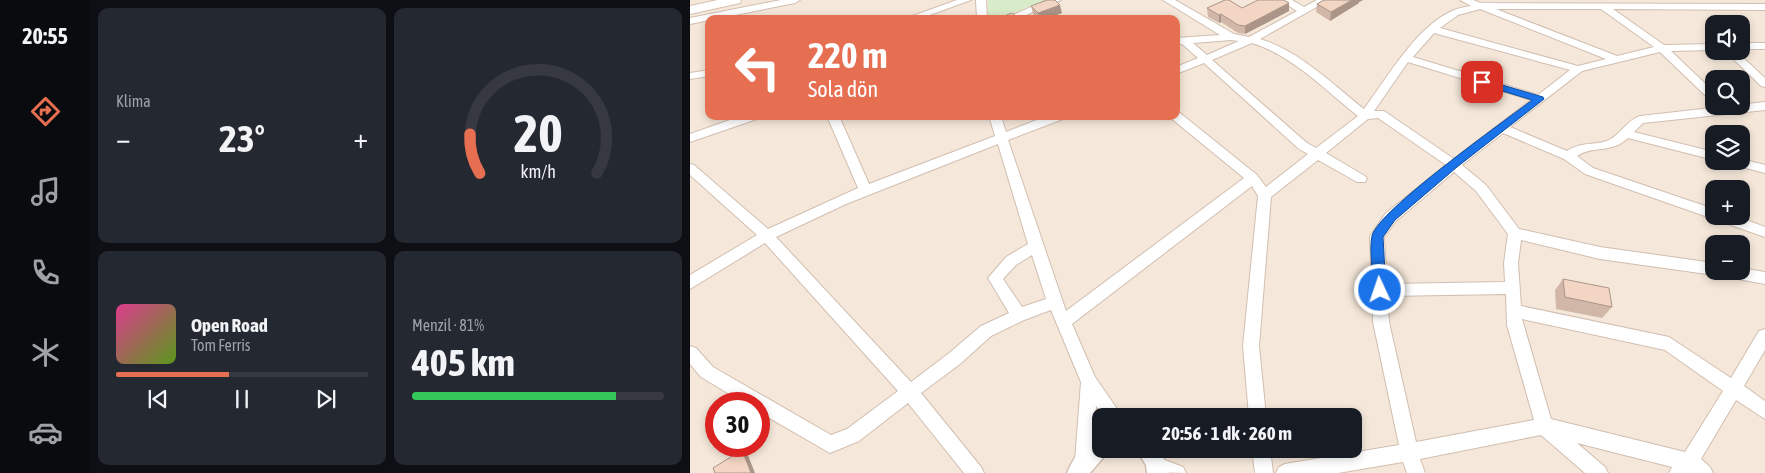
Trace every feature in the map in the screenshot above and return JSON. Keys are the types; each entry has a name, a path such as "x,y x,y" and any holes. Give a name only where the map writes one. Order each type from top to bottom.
{"main road":[{"path":"690,2 699,0"},
{"path":"690,10 733,10"}],"street":[{"path":"713,15 795,0"},
{"path":"921,15 966,0"},
{"path":"981,0 982,15"},
{"path":"1018,15 1056,0"},
{"path":"1168,0 1231,37"},
{"path":"1285,0 1304,11"},
{"path":"1180,69 1251,40 1324,0"},
{"path":"1466,0 1483,3 1599,3 1765,7"},
{"path":"1257,408 1251,346 1260,224 1265,195 1365,116 1406,58 1432,29 1455,13 1483,3 1615,59"},
{"path":"1599,3 1662,48 1705,89"},
{"path":"690,21 705,17"},
{"path":"1432,29 1578,69"},
{"path":"1180,40 1231,37 1251,40 1291,57 1365,116 1380,114 1454,165 1481,188 1515,233 1600,253 1705,268"},
{"path":"1180,40 1206,59 1303,146 1361,179"},
{"path":"1750,46 1765,46"},
{"path":"1416,473 1409,452 1381,322 1378,236 1391,217 1454,165 1578,69 1662,48 1705,47"},
{"path":"1406,58 1540,99"},
{"path":"1740,60 1765,84"},
{"path":"690,76 705,74"},
{"path":"1750,107 1765,106"},
{"path":"1568,156 1579,147 1611,144 1628,134 1633,124 1640,120 1705,111"},
{"path":"1180,119 1254,178 1265,195"},
{"path":"690,138 741,120"},
{"path":"835,120 865,190"},
{"path":"996,120 1055,302 1089,382 1107,408"},
{"path":"691,281 766,235 865,190 1049,120"},
{"path":"1501,128 1568,156 1589,171 1705,211"},
{"path":"1628,134 1705,154"},
{"path":"1750,165 1765,169"},
{"path":"690,168 766,235 910,393 975,473"},
{"path":"1064,321 1254,178"},
{"path":"1745,225 1765,232"},
{"path":"1515,233 1511,263 1515,325 1544,426 1599,473"},
{"path":"1019,314 995,278 1010,261 1036,246"},
{"path":"1750,275 1765,278"},
{"path":"1380,290 1513,288"},
{"path":"690,353 707,372 830,444 854,435 954,359 986,331 1019,314 1055,302"},
{"path":"1514,311 1669,344 1765,411"},
{"path":"1683,467 1765,336"},
{"path":"1081,467 1089,382"},
{"path":"1285,473 1544,426 1704,473"},
{"path":"1081,467 1092,451"},
{"path":"1262,458 1264,473"},
{"path":"1153,463 1177,473"}],"shaded area":[{"path":"690,0 1765,0 1765,473 690,473"}],"green space":[{"path":"988,0 1048,0 1007,15 988,15"}],"building":[{"path":"1047,0 1055,0 1060,5 1038,13 1031,6"},
{"path":"1229,0 1242,8 1258,0 1284,0 1289,3 1245,26 1238,25 1207,8"},
{"path":"1324,0 1352,0 1331,12 1317,4"},
{"path":"1563,279 1609,288 1612,307 1565,297"},
{"path":"731,457 745,457 751,473 715,473 713,468"}],"route":[{"path":"1380,290 1378,236 1391,217 1454,165 1540,99 1482,82"}]}
